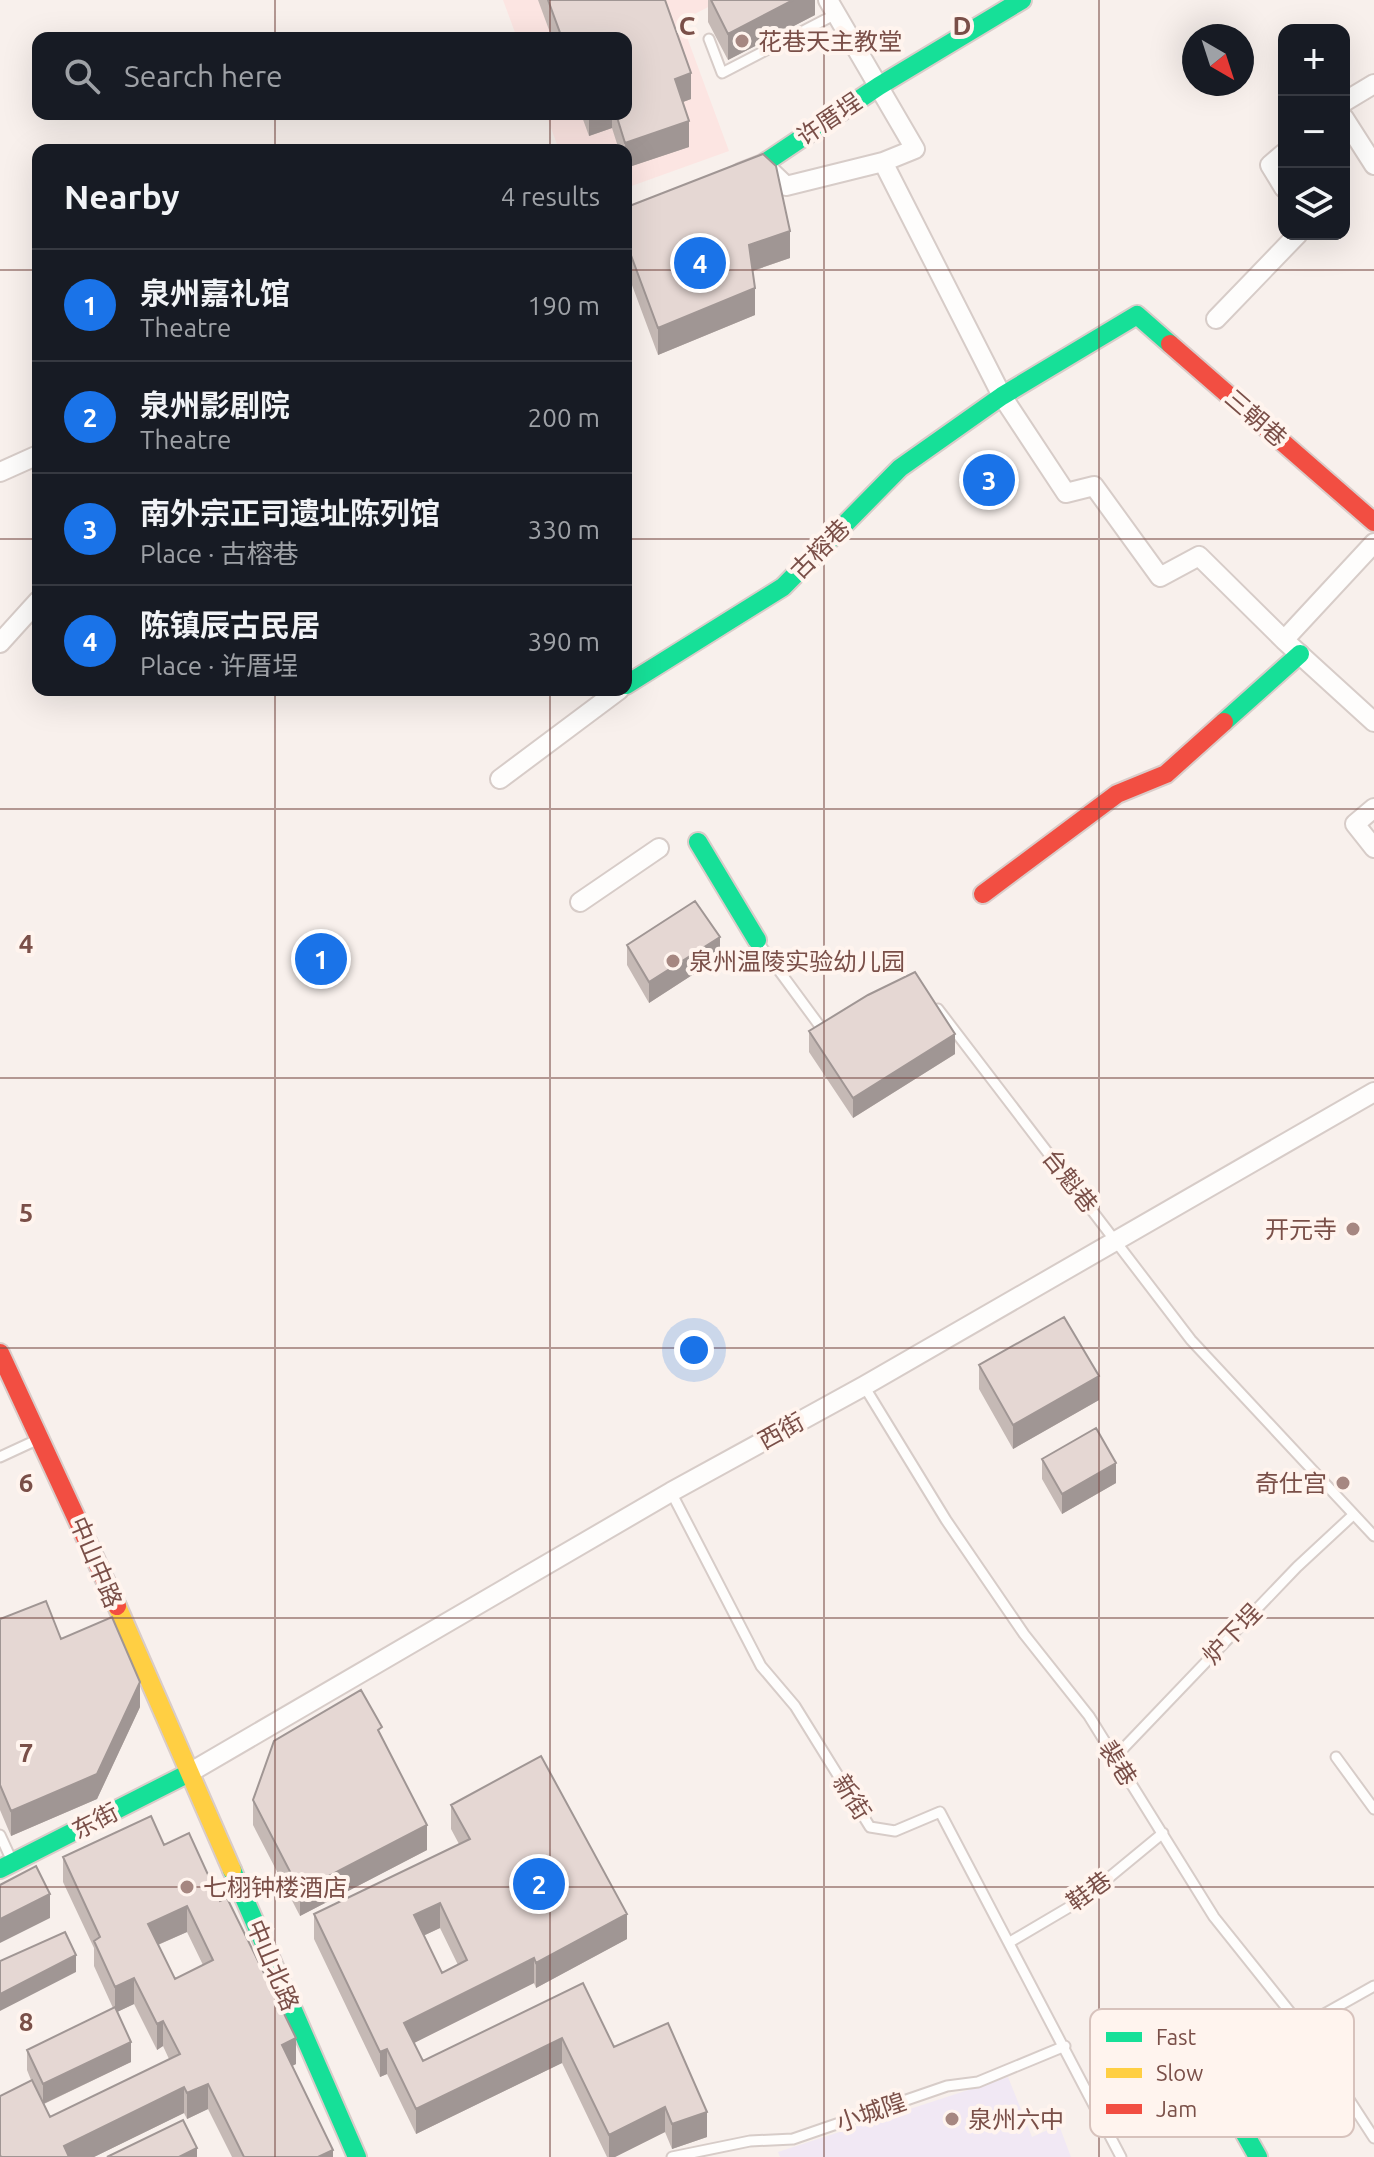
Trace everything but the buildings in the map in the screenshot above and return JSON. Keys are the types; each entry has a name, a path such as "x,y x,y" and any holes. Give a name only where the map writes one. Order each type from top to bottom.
{"street":[{"name":"许厝埕","path":"721,180 763,164 879,86 1022,0"},
{"path":"763,164 786,186 883,162 915,149 832,7"},
{"path":"1350,98 1374,84"},
{"path":"1350,127 1374,165"},
{"path":"1278,158 1270,165 1278,178"},
{"path":"883,162 1002,396 1066,493 1094,486 1160,577 1199,556 1284,640 1374,722"},
{"path":"1216,319 1292,240"},
{"name":"古榕巷","path":"632,681 783,587 900,468 1002,396 1137,315"},
{"name":"三朝巷","path":"1137,315 1374,522"},
{"path":"0,472 32,458"},
{"path":"1284,640 1374,543"},
{"path":"0,643 32,608"},
{"path":"983,894 1117,794 1166,774 1300,654"},
{"path":"500,779 611,696"},
{"path":"1374,808 1355,824 1374,848"},
{"path":"698,842 757,940"},
{"path":"580,902 659,848"},
{"name":"西街","path":"189,1773 671,1492 864,1386 1374,1092"},
{"name":"中山中路","path":"0,1353 41,1438 189,1773"},
{"name":"东街","path":"7,1866 189,1773"},
{"name":"中山北路","path":"189,1773 357,2157"},
{"path":"1247,2137 1258,2157"}],"lane":[{"path":"709,39 722,73 832,7"},
{"path":"757,940 822,1029 835,1023"},
{"name":"台魁巷","path":"926,995 1191,1340 1374,1536"},
{"name":"裴巷","path":"864,1386 946,1520 1024,1634 1089,1716 1214,1917 1288,2009"},
{"path":"0,1457 41,1438"},
{"name":"新街","path":"671,1492 761,1666 795,1706 870,1827 895,1831 940,1812 1090,2094"},
{"name":"炉下埕","path":"1115,1757 1297,1567 1353,1515"},
{"path":"1336,1757 1374,1809"},
{"name":"鞋巷","path":"1010,1942 1083,1899 1163,1833"},
{"path":"0,1835 7,1866"},
{"path":"1334,2009 1374,1986"},
{"name":"小城隍","path":"672,2157 750,2141 793,2139 947,2086 978,2082 1065,2046"},
{"name":"裴巷","path":"1354,2107 1374,2138"},
{"name":"新街","path":"1112,2137 1121,2157"}],"shaded area":[{"path":"503,0 722,0 681,21 729,151 632,186 632,144 557,144 548,120 632,120 632,32 515,32"},
{"name":"泉州六中","path":"1008,2077 1032,2137 1059,2125 1071,2157 780,2157 778,2152"}],"traffic: fast":[{"path":"740,173 763,164 879,86 1022,0"},
{"path":"632,681 783,587 900,468 1002,396 1137,315 1170,344"},
{"path":"1224,722 1300,654"},
{"path":"698,842 757,940"},
{"path":"0,1869 189,1773"},
{"path":"232,1870 357,2157"},
{"path":"1247,2137 1258,2157"}],"traffic: slow":[{"path":"117,1606 232,1870"}],"traffic: jam":[{"path":"1170,344 1374,522"},
{"path":"983,894 1117,794 1166,774 1224,722"},
{"path":"0,1353 117,1606"}],"place":[{"name":"花巷天主教堂","path":"742,41"},
{"name":"陈镇辰古民居","path":"700,263"},
{"name":"南外宗正司遗址陈列馆","path":"989,480"},
{"name":"泉州嘉礼馆","path":"321,959"},
{"name":"泉州温陵实验幼儿园","path":"673,961"},
{"name":"开元寺","path":"1353,1229"},
{"name":"奇仕宫","path":"1343,1483"},
{"name":"泉州影剧院","path":"539,1884"},
{"name":"七栩钟楼酒店","path":"187,1887"},
{"name":"泉州六中","path":"952,2119"}]}
